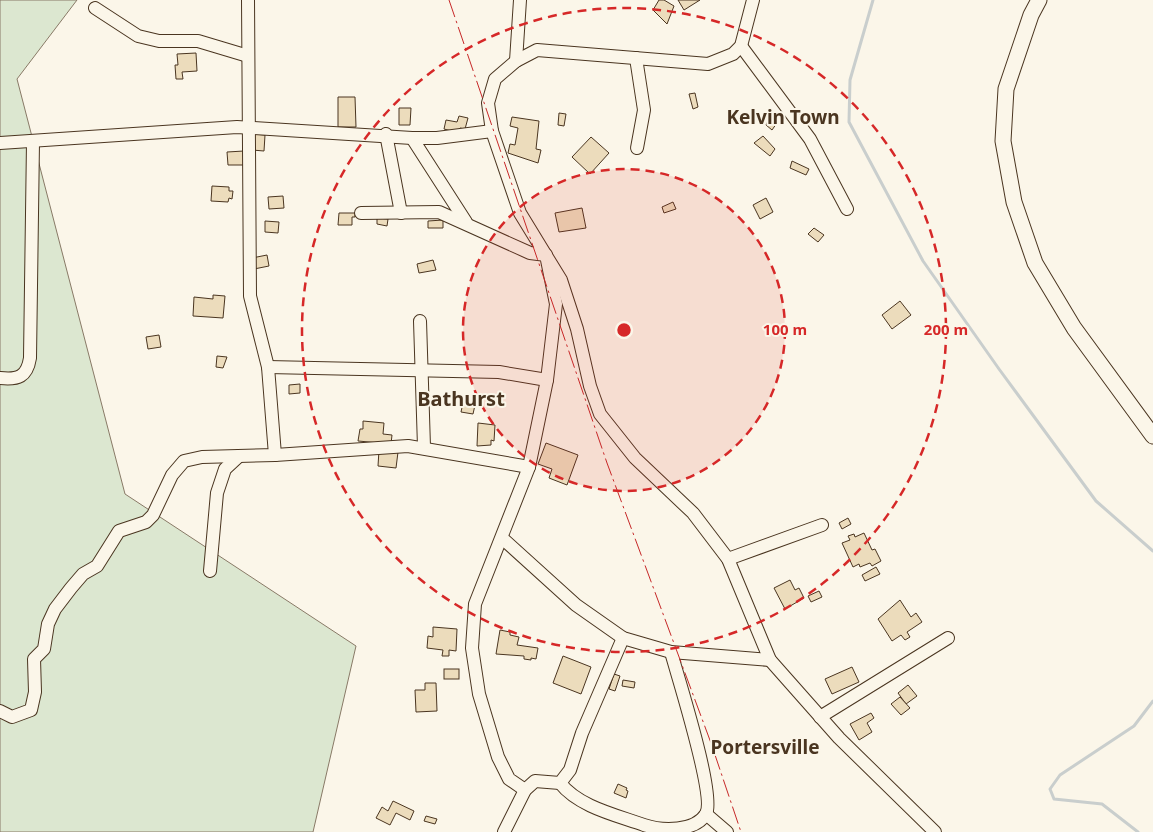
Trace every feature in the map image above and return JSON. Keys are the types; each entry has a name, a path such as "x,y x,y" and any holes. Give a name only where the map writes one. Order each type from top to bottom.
{"main road":[{"path":"1039,0 1031,15 1006,89 1003,141 1014,202 1035,263 1074,328 1153,436"}],"street":[{"path":"248,0 250,296 268,367 276,455"},
{"path":"516,61 520,0"},
{"path":"753,0 741,46 733,54 708,64 537,50 516,61 495,79 488,103 492,131 520,212 561,280 577,329 590,386 600,414 635,458 693,513 728,559 770,660 839,738 935,832"},
{"path":"95,8 138,36 159,41 198,41 248,56"},
{"path":"741,46 810,138 847,209"},
{"path":"636,58 644,110 637,148"},
{"path":"0,143 250,128 386,134 412,138 437,138 492,131"},
{"path":"386,134 401,213"},
{"path":"412,138 466,222"},
{"path":"0,378 14,380 23,377 28,369 30,358 33,142"},
{"path":"361,214 439,212 466,222 530,253 546,255"},
{"path":"525,790 509,779 498,757 479,694 472,648 475,604 529,467 546,380 556,304 546,255"},
{"path":"420,320 424,447"},
{"path":"268,367 498,372 546,380"},
{"path":"0,710 12,717 31,710 35,692 34,659 44,649 48,624 56,609 83,574 97,566 119,531 146,522 153,515 172,475 184,461 202,457 276,455 408,446 424,447 529,467"},
{"path":"210,571 217,493 225,469 239,456"},
{"path":"728,559 822,524"},
{"path":"502,538 576,605 623,638 671,652 770,660"},
{"path":"560,783 570,770 582,733 623,638"},
{"path":"820,717 948,638"},
{"path":"504,832 525,790 535,781 560,783 568,793 597,809 655,830 683,830 696,824 706,814 708,798 700,760 671,652"},
{"path":"706,814 728,832"}],"green space":[{"path":"0,0 77,0 17,79 125,494 356,646 313,832 0,832"}],"building":[{"path":"659,0 664,0 674,6 667,24 653,10"},
{"path":"678,0 700,0 684,10"},
{"path":"196,53 197,71 182,72 183,79 176,79 175,65 178,65 177,54"},
{"path":"695,93 698,107 693,109 689,94"},
{"path":"338,97 355,97 356,127 338,127"},
{"path":"399,108 411,108 410,125 399,125"},
{"path":"559,113 566,114 564,126 558,125"},
{"path":"771,115 779,120 772,130 766,125"},
{"path":"459,116 468,118 465,129 460,128 459,133 444,129 446,120 457,122"},
{"path":"512,117 539,121 536,149 541,150 538,163 508,153 510,144 515,145 518,128 510,126"},
{"path":"253,134 265,135 264,151 252,150"},
{"path":"763,136 775,149 770,156 754,143"},
{"path":"591,137 609,153 590,174 572,157"},
{"path":"244,151 244,165 228,165 227,152"},
{"path":"792,161 809,169 806,175 790,168"},
{"path":"212,186 229,187 229,191 233,191 232,199 229,198 228,202 211,201"},
{"path":"283,196 284,208 269,209 268,197"},
{"path":"766,198 773,212 760,219 753,205"},
{"path":"673,202 676,209 664,213 662,207"},
{"path":"582,208 586,228 559,232 555,213"},
{"path":"339,213 355,213 355,217 352,217 352,225 338,225"},
{"path":"377,218 388,219 387,226 377,224"},
{"path":"443,220 443,228 428,228 428,221"},
{"path":"265,221 279,222 278,233 265,232"},
{"path":"814,228 824,235 818,242 808,234"},
{"path":"267,255 269,266 254,269 252,258"},
{"path":"433,260 436,270 419,273 417,264"},
{"path":"213,295 225,296 223,318 193,316 194,297 213,299"},
{"path":"900,301 911,315 892,329 882,315"},
{"path":"159,335 161,347 148,349 146,337"},
{"path":"217,356 227,357 223,368 216,367"},
{"path":"300,384 300,393 289,394 289,385"},
{"path":"463,403 475,405 473,414 461,412"},
{"path":"363,421 384,423 383,434 392,435 391,444 358,441 360,429 363,429"},
{"path":"478,423 495,425 494,441 491,440 491,445 477,446"},
{"path":"546,443 578,455 567,485 549,478 552,469 538,464"},
{"path":"379,450 398,452 396,468 378,466"},
{"path":"848,518 851,524 842,529 839,523"},
{"path":"864,533 872,550 875,549 881,561 872,566 870,563 860,567 859,564 853,567 842,543 850,540 848,536 854,534 855,537"},
{"path":"876,567 880,574 865,581 862,575"},
{"path":"790,580 795,590 799,588 804,598 785,609 774,588"},
{"path":"819,591 822,597 811,602 808,596"},
{"path":"900,600 911,617 916,613 922,622 907,632 910,637 905,640 901,635 892,641 878,619"},
{"path":"433,627 457,629 456,651 449,650 449,656 442,656 443,650 427,648 428,636 433,637"},
{"path":"500,630 510,632 510,635 519,637 517,645 538,648 536,659 531,658 531,660 524,659 524,656 496,654"},
{"path":"563,656 591,667 581,694 553,683"},
{"path":"852,667 859,682 832,694 825,679"},
{"path":"444,669 459,669 459,679 444,679"},
{"path":"614,674 620,676 615,691 609,689"},
{"path":"623,680 635,682 634,688 622,686"},
{"path":"425,683 436,683 437,711 416,712 415,690 425,690"},
{"path":"908,685 917,696 906,704 898,693"},
{"path":"900,697 910,708 901,715 891,704"},
{"path":"871,713 874,718 867,723 872,732 859,740 850,724"},
{"path":"618,784 627,788 626,798 614,793"},
{"path":"393,801 414,811 410,820 396,813 390,825 376,818 382,807 388,811"},
{"path":"426,816 437,819 435,824 424,821"}],"waterway":[{"path":"873,0 850,80 849,122 923,261 999,369 1096,501 1153,551"},
{"path":"1138,832 1102,804 1054,799 1050,789 1060,775 1134,726 1153,701"}],"power":[{"path":"449,0 607,463 711,743 741,832"}],"district":[{"name":"Kelvin Town","path":"783,117"},
{"name":"Bathurst","path":"461,399"},
{"name":"Portersville","path":"765,747"}]}
